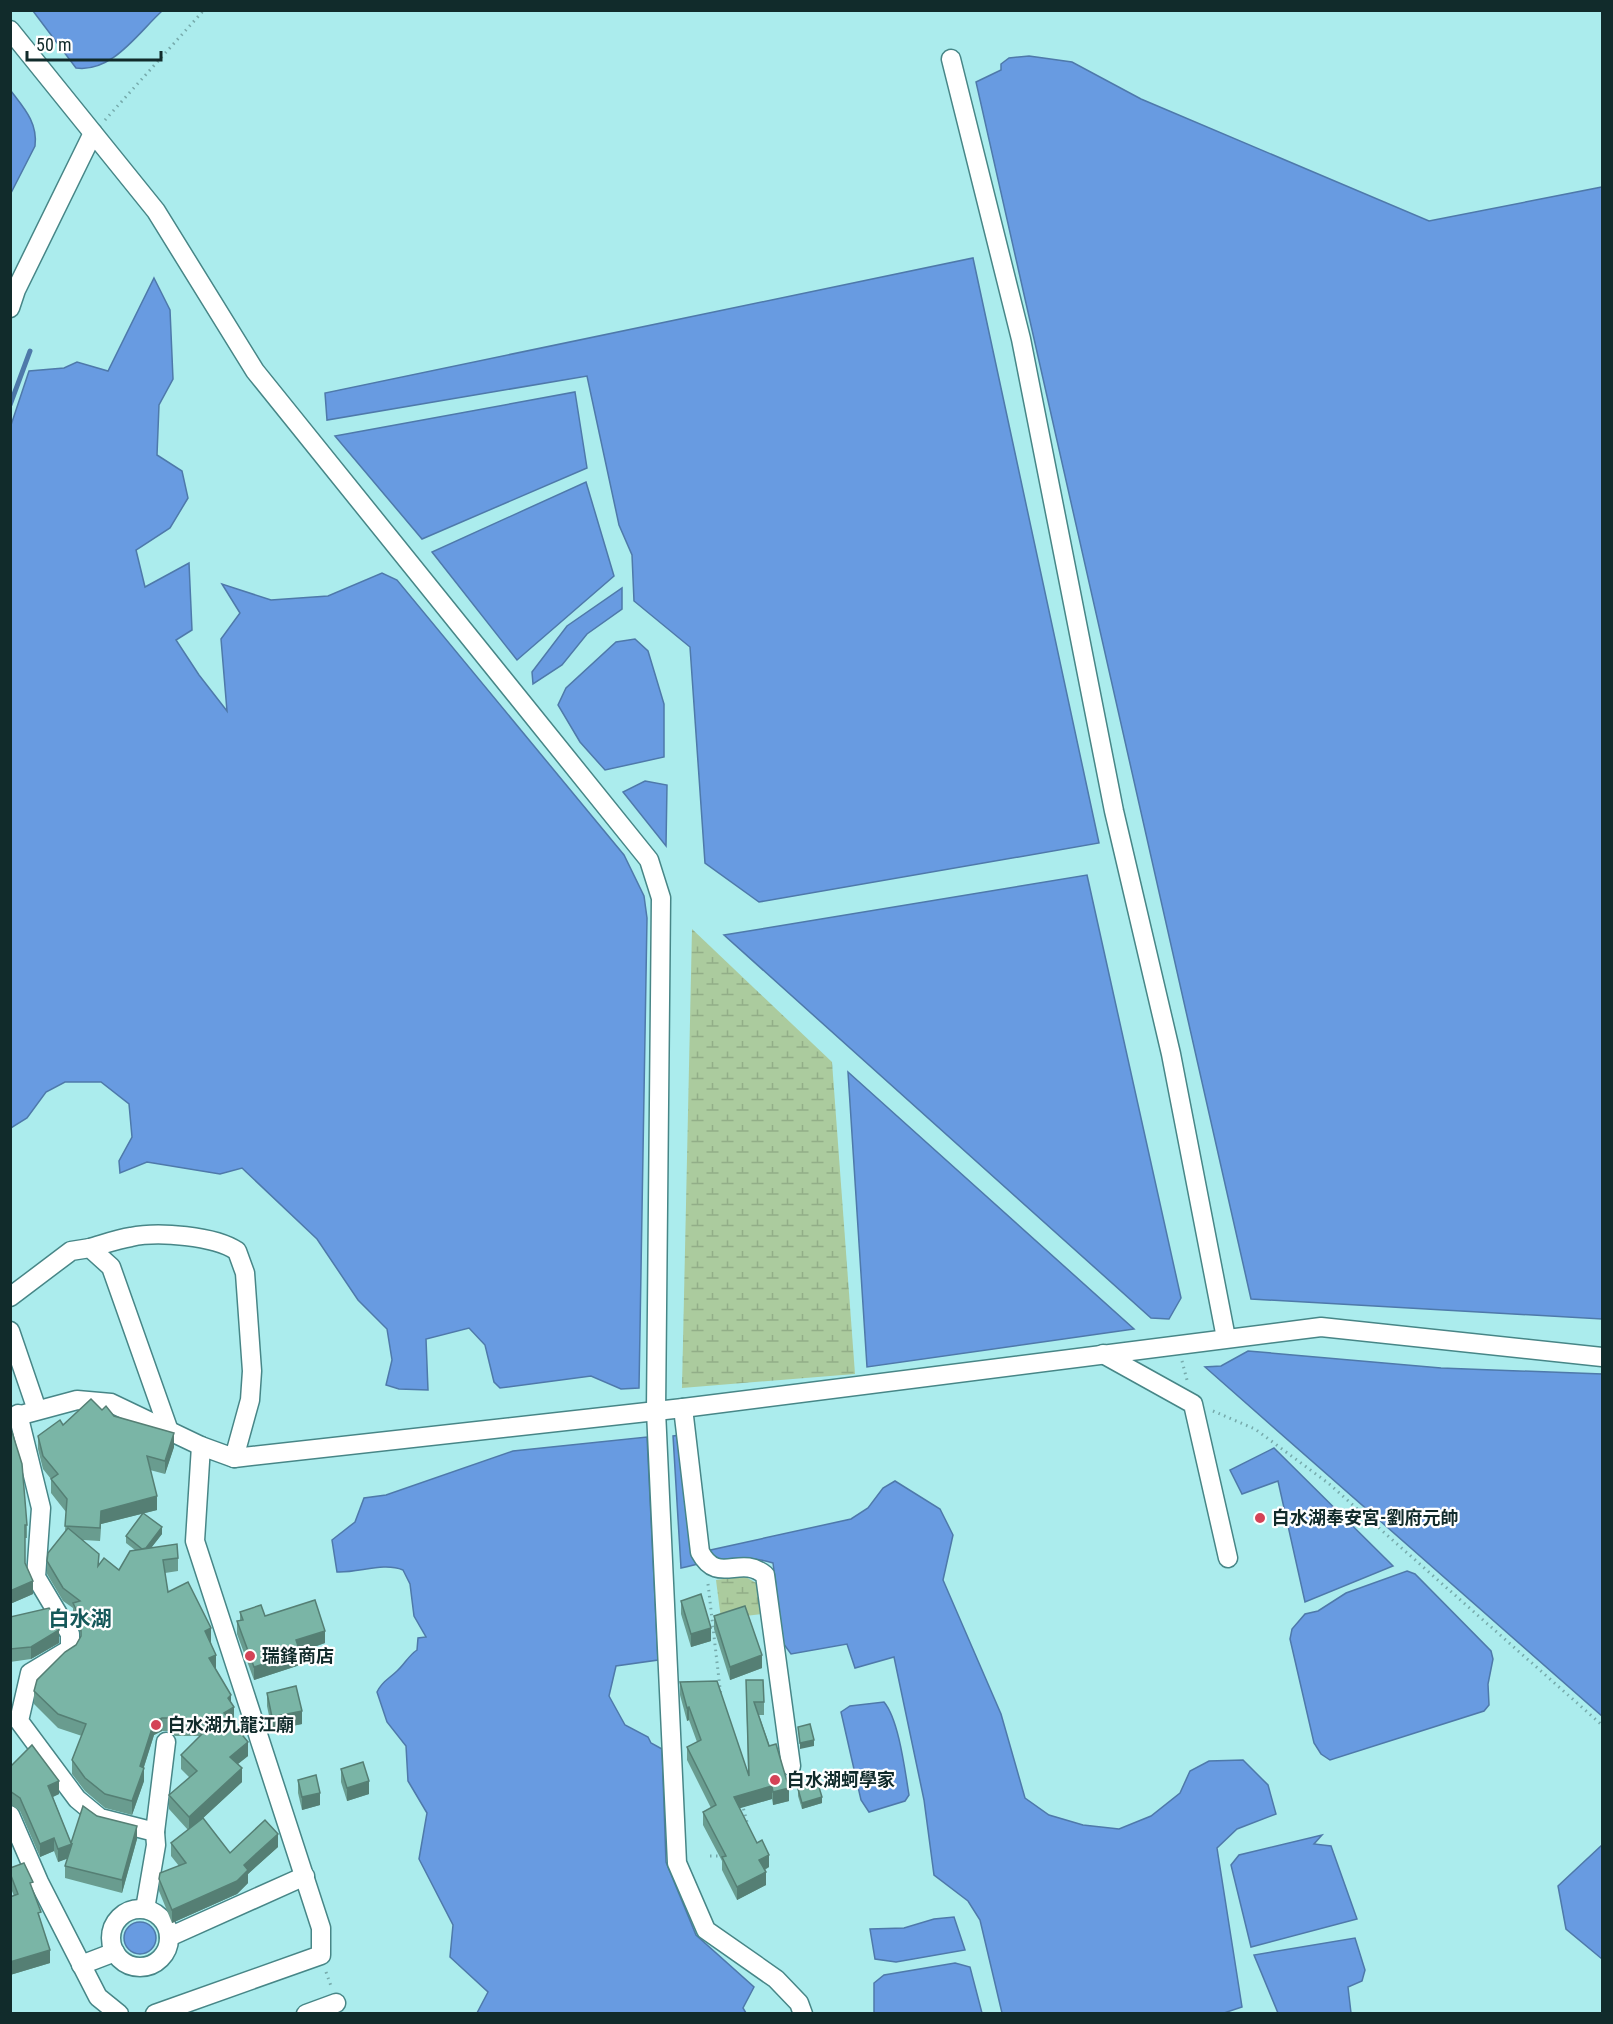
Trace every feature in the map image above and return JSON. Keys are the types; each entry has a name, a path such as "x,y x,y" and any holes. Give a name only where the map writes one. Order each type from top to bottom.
{"street":[{"path":"10,30 156,211 255,370 649,860 661,898 656,1411 678,1863 706,1930 776,1979 799,2003 803,2013"},
{"path":"951,59 1021,339 1114,811 1171,1054 1226,1338"},
{"path":"10,308 16,290 93,133"},
{"path":"10,1297 71,1251 132,1236 153,1234 216,1241 237,1251 245,1273 252,1371 250,1400 234,1458"},
{"path":"90,1248 111,1266 169,1431"},
{"path":"155,1832 100,1818 77,1799 20,1721 30,1673 70,1649 70,1634 36,1577 41,1508 14,1416 77,1400 111,1403 201,1446 234,1458 683,1408 1320,1327 1602,1358"},
{"path":"10,1331 38,1410"},
{"path":"1103,1354 1193,1404 1228,1558"},
{"path":"683,1408 703,1558 715,1569 758,1569 765,1575 791,1766"},
{"path":"155,2013 321,1955 321,1928 195,1542 201,1446"},
{"path":"144,1909 156,1845 155,1832 166,1743"},
{"path":"10,1815 39,1882 98,1997 119,2013"},
{"path":"169,1937 305,1876"},
{"path":"144,1909 162,1919 169,1937 164,1954 150,1965 132,1966 124,1962 115,1952 111,1938 118,1920 134,1910 144,1909"},
{"path":"81,1965 115,1952"},
{"path":"306,2013 336,2003"}],"path":[{"path":"93,133 204,10"},
{"path":"1177,1344 1193,1404 1233,1417 1255,1429 1328,1483 1602,1725"},
{"path":"703,1558 722,1699"},
{"path":"740,1792 749,1830"},
{"path":"710,1856 721,1856 730,1851"}],"green space":[{"path":"692,929 832,1062 855,1374 682,1388"},
{"path":"744,1576 758,1584 762,1614 721,1619 716,1580"}],"water":[{"path":"33,11 162,11 124,50 113,58 89,68 76,68"},
{"path":"1029,56 1072,62 1141,99 1429,221 1602,187 1602,1319 1251,1299 976,82 1001,70 1001,64 1009,58"},
{"path":"11,91 29,116 34,130 35,146 11,193"},
{"path":"973,258 1099,843 759,902 705,863 690,647 634,601 632,555 619,525 587,376 327,420 325,393"},
{"path":"154,278 170,310 173,379 159,405 157,455 182,471 188,498 170,528 136,550 145,587 189,563 192,630 176,640 227,711 221,639 240,613 222,584 271,600 328,596 382,573 397,580 624,855 644,896 647,918 639,1388 621,1389 591,1376 500,1388 494,1382 485,1345 469,1328 426,1339 428,1390 399,1389 386,1385 392,1360 387,1329 358,1300 317,1239 242,1168 220,1174 147,1162 120,1173 119,1161 132,1137 129,1104 101,1082 65,1082 46,1092 27,1118 11,1128 11,425 29,371 64,368 77,362 108,371"},
{"path":"575,392 587,468 422,539 335,436"},
{"path":"586,482 614,576 517,660 432,552"},
{"path":"622,588 622,609 587,634 562,665 533,684 532,672 567,626"},
{"path":"635,639 648,651 664,704 664,757 605,770 580,742 558,705 566,688 616,642"},
{"path":"645,781 667,785 666,846 623,792"},
{"path":"1087,875 1181,1298 1169,1319 1151,1318 724,935"},
{"path":"848,1072 1134,1329 867,1367"},
{"path":"1248,1351 1441,1368 1602,1374 1602,1716 1205,1367 1221,1366"},
{"path":"680,1435 692,1554 851,1519 868,1508 883,1488 895,1481 940,1509 953,1535 943,1580 1001,1714 1025,1798 1049,1815 1083,1825 1119,1829 1151,1816 1180,1793 1190,1771 1209,1761 1243,1760 1268,1785 1276,1814 1237,1829 1217,1848 1242,2007 1221,2014 1002,2013 980,1920 968,1901 934,1875 924,1800 894,1657 855,1668 847,1644 791,1654 783,1643 773,1563 738,1558 681,1568 673,1436"},
{"path":"647,1437 658,1660 616,1666 609,1696 625,1725 648,1737 651,1743 662,1749 666,1862 696,1935 754,1987 743,2008 746,2013 477,2013 488,1992 450,1957 453,1925 419,1859 427,1813 408,1781 406,1746 387,1722 377,1692 383,1683 417,1650 418,1638 426,1637 414,1616 410,1584 403,1570 395,1568 379,1567 337,1572 332,1540 355,1522 364,1498 386,1495 513,1451"},
{"path":"1274,1448 1393,1566 1305,1602 1278,1481 1242,1494 1230,1470"},
{"path":"1407,1571 1415,1574 1491,1651 1493,1659 1488,1684 1489,1705 1484,1711 1330,1760 1321,1754 1314,1743 1290,1639 1292,1629 1305,1614 1318,1611 1346,1593"},
{"path":"884,1702 894,1721 909,1795 905,1801 869,1812 861,1800 841,1712 850,1706"},
{"path":"1322,1835 1314,1844 1331,1846 1357,1919 1251,1947 1231,1865 1239,1855"},
{"path":"1602,1845 1602,1959 1566,1929 1558,1886"},
{"path":"954,1917 965,1950 896,1962 875,1959 870,1929 904,1928 934,1919"},
{"path":"140,1922 151,1927 156,1938 151,1949 140,1954 129,1949 124,1938 129,1927"},
{"path":"1355,1938 1365,1970 1362,1981 1348,1987 1351,2013 1278,2013 1254,1955"},
{"path":"955,1963 970,1967 982,2013 874,2013 874,1983 884,1975"}],"building":[{"path":"91,1399 102,1410 106,1406 114,1416 174,1433 165,1461 147,1456 157,1496 101,1511 100,1528 65,1526 67,1499 51,1479 58,1474 43,1456 38,1436 60,1420 63,1425"},
{"path":"12,1432 22,1464 27,1525 25,1525 25,1563 33,1581 10,1591 10,1433"},
{"path":"143,1513 162,1527 146,1548 142,1549 126,1536"},
{"path":"68,1528 99,1554 98,1566 104,1558 119,1570 130,1551 177,1544 178,1558 163,1560 168,1592 188,1582 211,1628 205,1631 216,1655 209,1658 231,1695 228,1698 234,1707 224,1713 248,1742 230,1757 242,1768 189,1817 169,1795 197,1771 181,1755 213,1723 175,1722 168,1718 154,1722 140,1766 144,1768 132,1801 105,1794 85,1778 72,1760 86,1724 58,1714 34,1691 37,1680 65,1652 76,1645 81,1636 81,1620 73,1603 80,1601 63,1588 47,1561 48,1553"},
{"path":"701,1594 711,1628 691,1634 681,1601"},
{"path":"315,1600 325,1631 296,1640 300,1652 254,1667 237,1621 243,1620 240,1612 261,1605 265,1616"},
{"path":"745,1606 762,1655 730,1667 714,1616"},
{"path":"49,1608 59,1624 59,1630 31,1647 10,1649 10,1617"},
{"path":"746,1680 763,1680 764,1702 754,1702 769,1746 776,1744 789,1788 773,1792 772,1786 734,1797 757,1843 762,1840 769,1855 759,1860 766,1872 737,1887 722,1857 726,1856 703,1812 716,1805 687,1747 701,1740 689,1707 687,1708 680,1682 717,1681 749,1776"},
{"path":"296,1686 302,1711 272,1717 267,1693"},
{"path":"810,1724 814,1740 800,1743 798,1727"},
{"path":"32,1745 59,1781 48,1786 71,1843 83,1806 97,1816 137,1826 122,1880 65,1866 72,1844 58,1849 54,1838 40,1844 20,1798 10,1791 10,1767"},
{"path":"363,1762 369,1781 347,1788 341,1769"},
{"path":"316,1775 320,1793 302,1797 298,1780"},
{"path":"818,1784 822,1797 802,1803 798,1789"},
{"path":"203,1818 230,1853 265,1820 278,1834 244,1865 248,1870 237,1881 172,1910 159,1879 160,1873 186,1863 171,1843"},
{"path":"24,1863 33,1882 30,1883 41,1912 38,1913 50,1950 10,1962 10,1897 18,1894 10,1868"}],"waterway":[{"path":"10,405 30,351"}],"place":[{"name":"白水湖奉安宮-劉府元帥","path":"1260,1518"},
{"name":"瑞鋒商店","path":"250,1656"},
{"name":"白水湖九龍江廟","path":"156,1725"},
{"name":"白水湖蚵學家","path":"775,1780"}],"district":[{"name":"白水湖","path":"80,1619"}]}
